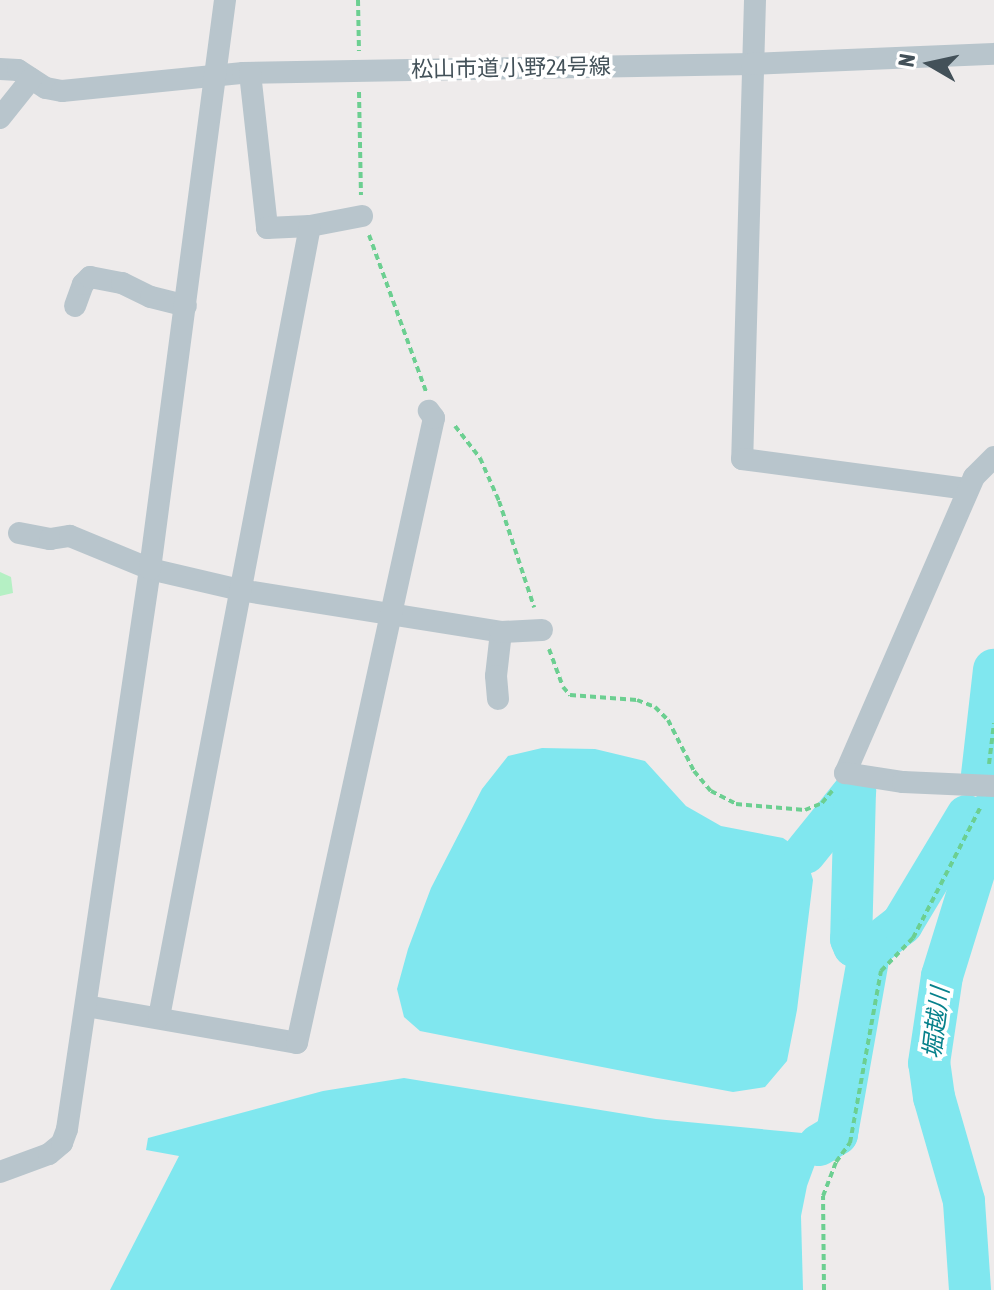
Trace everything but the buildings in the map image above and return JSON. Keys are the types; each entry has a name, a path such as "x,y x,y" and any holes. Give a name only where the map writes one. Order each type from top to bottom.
{"street":[{"path":"0,1172 49,1154 62,1143 86,1006 150,569 225,0"},
{"path":"755,0 742,459 968,489"},
{"name":"松山市道 小野24号線","path":"0,69 18,70 46,88 62,91 250,73 752,64 994,54"},
{"path":"250,73 267,228 310,226 362,216"},
{"path":"0,118 31,79"},
{"path":"159,1017 310,226"},
{"path":"75,306 83,284 90,277 122,283 151,297 186,306"},
{"path":"86,1006 297,1043 436,409"},
{"path":"989,786 903,782 845,773 968,489 974,477 994,457"},
{"path":"19,533 50,539 70,536 150,569 240,590 501,632 542,630"},
{"path":"498,699 496,676 501,632"}],"path":[{"path":"358,0 362,216 427,394 436,409 480,458 499,501 563,687 570,695 637,700 655,707 668,720 694,771 711,791 736,804 805,810 822,803 845,773"},
{"path":"824,1290 823,1196 836,1162 850,1143 881,971 913,938 975,819 989,786 994,723"}],"green space":[{"path":"0,572 11,577 13,593 0,596"}],"water":[{"path":"542,748 595,749 645,761 686,806 721,826 783,838 805,853 813,880 797,1010 787,1061 765,1087 733,1092 658,1078 420,1031 404,1017 397,989 431,888 482,789 508,756"},
{"path":"404,1078 656,1119 813,1134 821,1148 807,1186 801,1216 803,1290 110,1290 179,1156 146,1150 148,1138 323,1091"}],"waterway":[{"path":"982,775 994,670"},
{"path":"805,853 855,791 851,939 854,946 870,949"},
{"name":"堀越川","path":"970,1290 964,1201 934,1097 929,1063 942,976 994,808"},
{"path":"819,1145 837,1134 870,949 902,924 967,816"}]}
